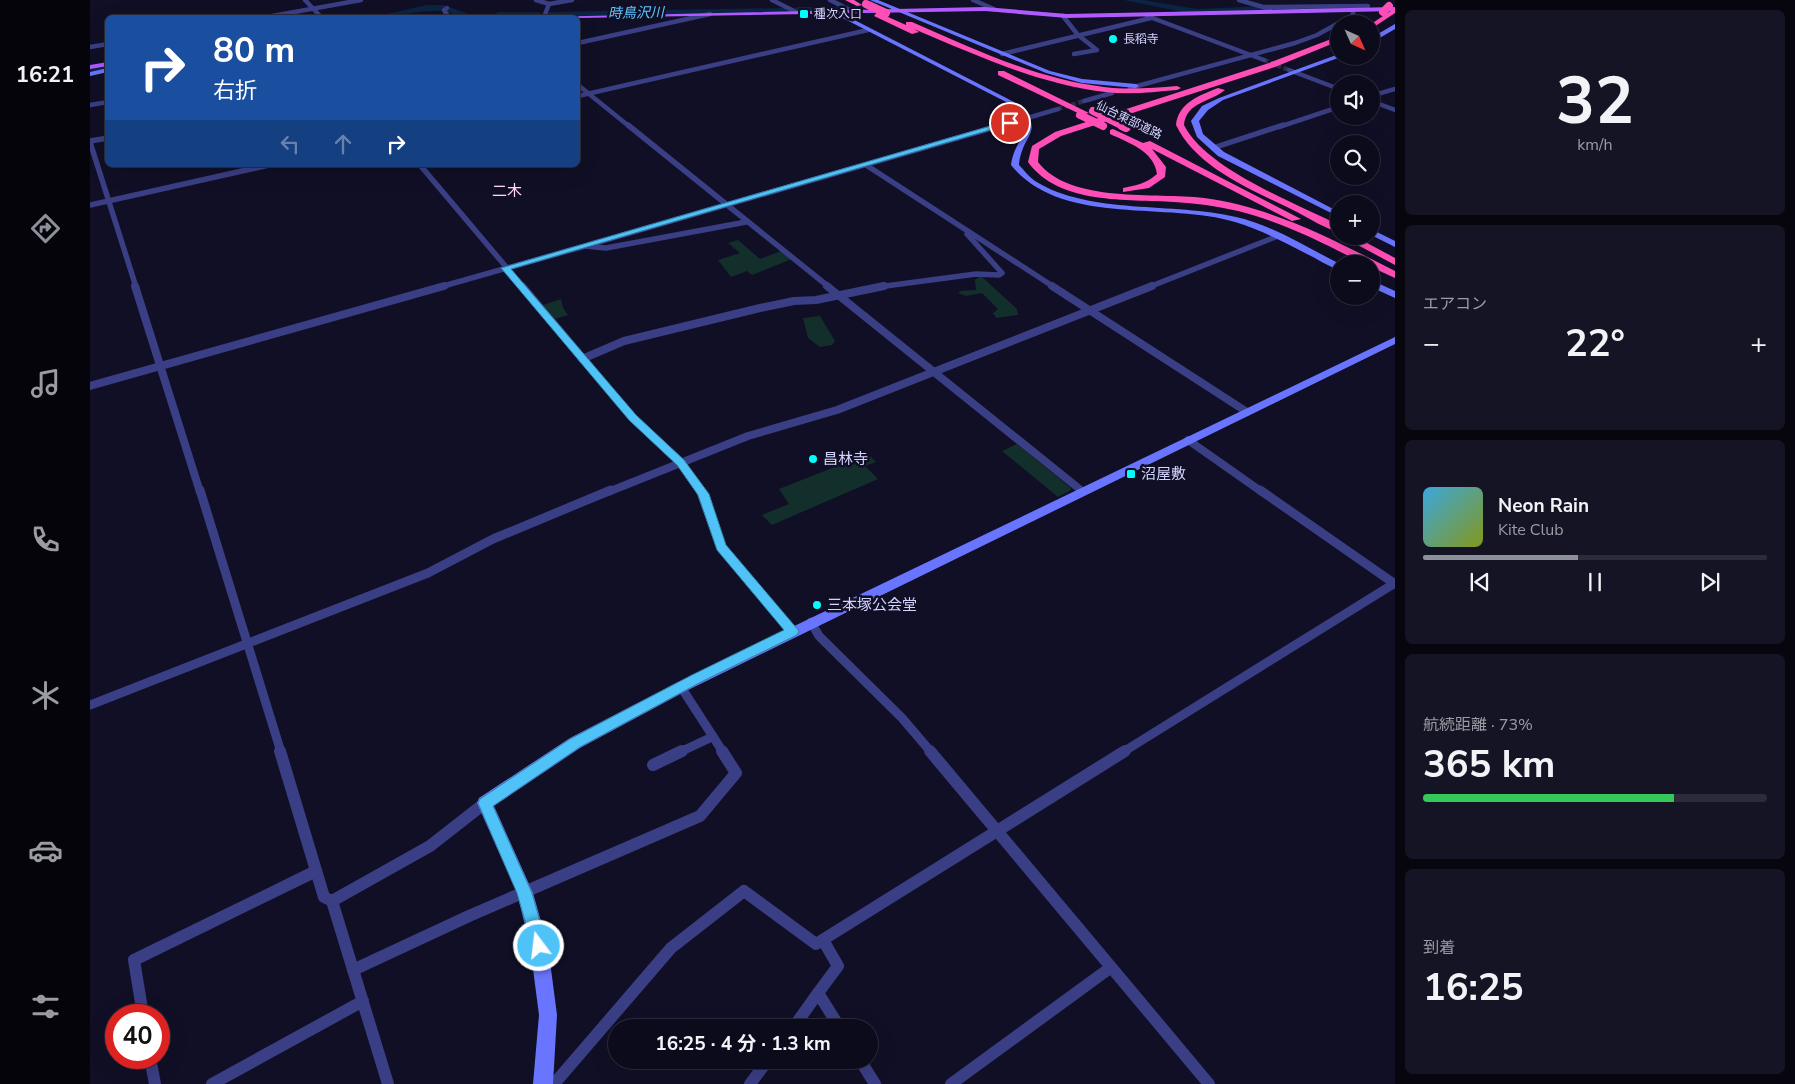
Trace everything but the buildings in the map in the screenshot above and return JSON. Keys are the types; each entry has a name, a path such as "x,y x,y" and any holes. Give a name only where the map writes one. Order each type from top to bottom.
{"highway":[{"name":"仙台東部道路","path":"848,0 868,2 886,13 1086,113 1330,229"},
{"name":"仙台東部道路","path":"868,2 877,14 1010,77 1023,86 1086,113"},
{"path":"1378,15 1393,8"},
{"path":"1380,19 1393,8"},
{"path":"909,24 1036,76 1074,86 1116,91 1157,90 1187,86 1306,52"},
{"path":"1330,42 1246,74 1058,134 1035,148 1033,162 1048,178 1078,190 1107,195 1201,201 1251,212 1297,228 1395,275"},
{"path":"1330,48 1285,68 1198,101 1183,113 1180,124 1193,147 1210,161 1330,224"},
{"path":"1086,113 1119,129 1154,156 1162,169 1162,174 1142,188 1102,190 1064,180 1050,172 1043,164 1042,155 1046,147 1066,135 1285,68"},
{"name":"仙台東部道路","path":"1119,129 1395,270"},
{"path":"1364,245 1395,261"},
{"path":"1369,245 1395,261"}],"main road":[{"path":"580,16 994,9 1063,16 1143,15 1268,9 1393,8"},
{"path":"90,67 105,64"}],"street":[{"path":"305,0 319,15"},
{"path":"277,15 361,0"},
{"path":"536,0 549,4 572,0"},
{"path":"774,1 787,0"},
{"path":"830,0 852,11"},
{"path":"973,0 994,9"},
{"path":"1239,0 1268,9 1367,7 1375,0"},
{"path":"774,1 796,12"},
{"path":"868,2 897,10 1002,54 1064,77 1099,84 1133,87 1317,35 1353,15 1353,9"},
{"path":"545,15 549,4"},
{"path":"447,8 444,10 447,15"},
{"path":"833,12 1012,103 1028,118 1030,128 1018,147 1015,165 1036,186 1059,195 1095,203 1200,212 1235,219 1278,236 1330,262"},
{"path":"580,43 708,16 710,14"},
{"path":"1143,15 1264,60"},
{"path":"1063,16 1078,35 1097,50 1074,54"},
{"path":"1002,54 1151,18"},
{"path":"1380,35 1395,26"},
{"path":"580,96 868,30"},
{"path":"90,47 105,44"},
{"path":"1330,60 1221,99 1205,108 1195,121 1196,128 1213,148 1240,165 1330,210"},
{"path":"1285,68 1330,86"},
{"path":"90,74 105,71"},
{"path":"580,87 724,205 790,254 836,294 935,371 1082,491"},
{"path":"1380,93 1395,89"},
{"path":"1084,101 1112,93"},
{"path":"90,105 105,102"},
{"path":"1380,104 1395,110"},
{"path":"90,386 585,246 1058,109"},
{"path":"1213,148 1330,110"},
{"path":"105,139 90,142 248,643 324,897 332,901 388,1084"},
{"path":"866,164 1247,412"},
{"path":"90,205 260,167"},
{"path":"422,167 633,418 680,462 703,494 721,547 793,631"},
{"path":"585,246 606,248 746,222"},
{"path":"582,359 624,341 794,301 816,300 836,294 942,278 976,274 999,275 1002,273 967,234 969,232"},
{"path":"90,705 428,572 466,550 680,462 782,424 838,410 1278,236"},
{"path":"1380,236 1395,244"},
{"path":"1380,288 1395,295"},
{"path":"332,901 430,846 485,803 575,743 681,687 811,622 1395,340"},
{"path":"554,1084 671,948 744,892 816,944 1395,583 1188,440"},
{"path":"811,622 819,636 902,718 996,833 1209,1084"},
{"path":"353,970 700,816 736,773 681,687"},
{"path":"653,765 712,737"},
{"path":"485,803 525,893 539,946 548,1015 543,1084"},
{"path":"141,1004 134,960 316,871"},
{"path":"800,1019 838,966 823,940"},
{"path":"951,1084 1110,968"},
{"path":"818,994 834,1019"},
{"path":"212,1084 363,1001"},
{"path":"152,1069 155,1084"},
{"path":"750,1084 761,1069"},
{"path":"866,1069 875,1084"}],"green space":[{"path":"738,240 760,259 781,251 792,259 752,275 747,271 731,277 718,260 740,253 728,243"},
{"path":"981,276 1017,309 1018,315 996,318 993,313 998,309 982,293 966,296 958,293 960,291 976,290 975,280"},
{"path":"561,299 563,308 568,315 555,319 543,305"},
{"path":"820,316 835,341 832,345 820,347 808,338 803,318"},
{"path":"1017,444 1071,488 1071,490 1058,497 1002,451"},
{"path":"865,451 876,462 865,466 878,479 772,525 762,515 789,504 779,489 837,466 835,464"}],"waterway":[{"name":"時鳥沢川","path":"1128,0 1197,12 1264,9"},
{"name":"時鳥沢川","path":"852,8 874,3"},
{"name":"時鳥沢川","path":"389,15 427,8 444,8"},
{"name":"時鳥沢川","path":"447,9 467,15"},
{"name":"時鳥沢川","path":"797,10 839,10"},
{"name":"時鳥沢川","path":"548,15 785,11"},
{"name":"時鳥沢川","path":"499,15 539,15"},
{"name":"時鳥沢川","path":"90,69 105,66"}],"tunnel":[{"path":"1264,60 1289,70"},
{"path":"1058,109 1084,101"}],"place":[{"name":"種次入口","path":"804,14"},
{"name":"長稻寺","path":"1113,39"},
{"name":"昌林寺","path":"813,459"},
{"name":"沼屋敷","path":"1131,474"},
{"name":"三本塚公会堂","path":"817,605"}],"district":[{"name":"二木","path":"507,191"}],"route":[{"path":"539,946 525,893 485,803 575,743 697,678 793,631 721,547 703,494 680,462 633,418 506,268 1010,123"}]}
